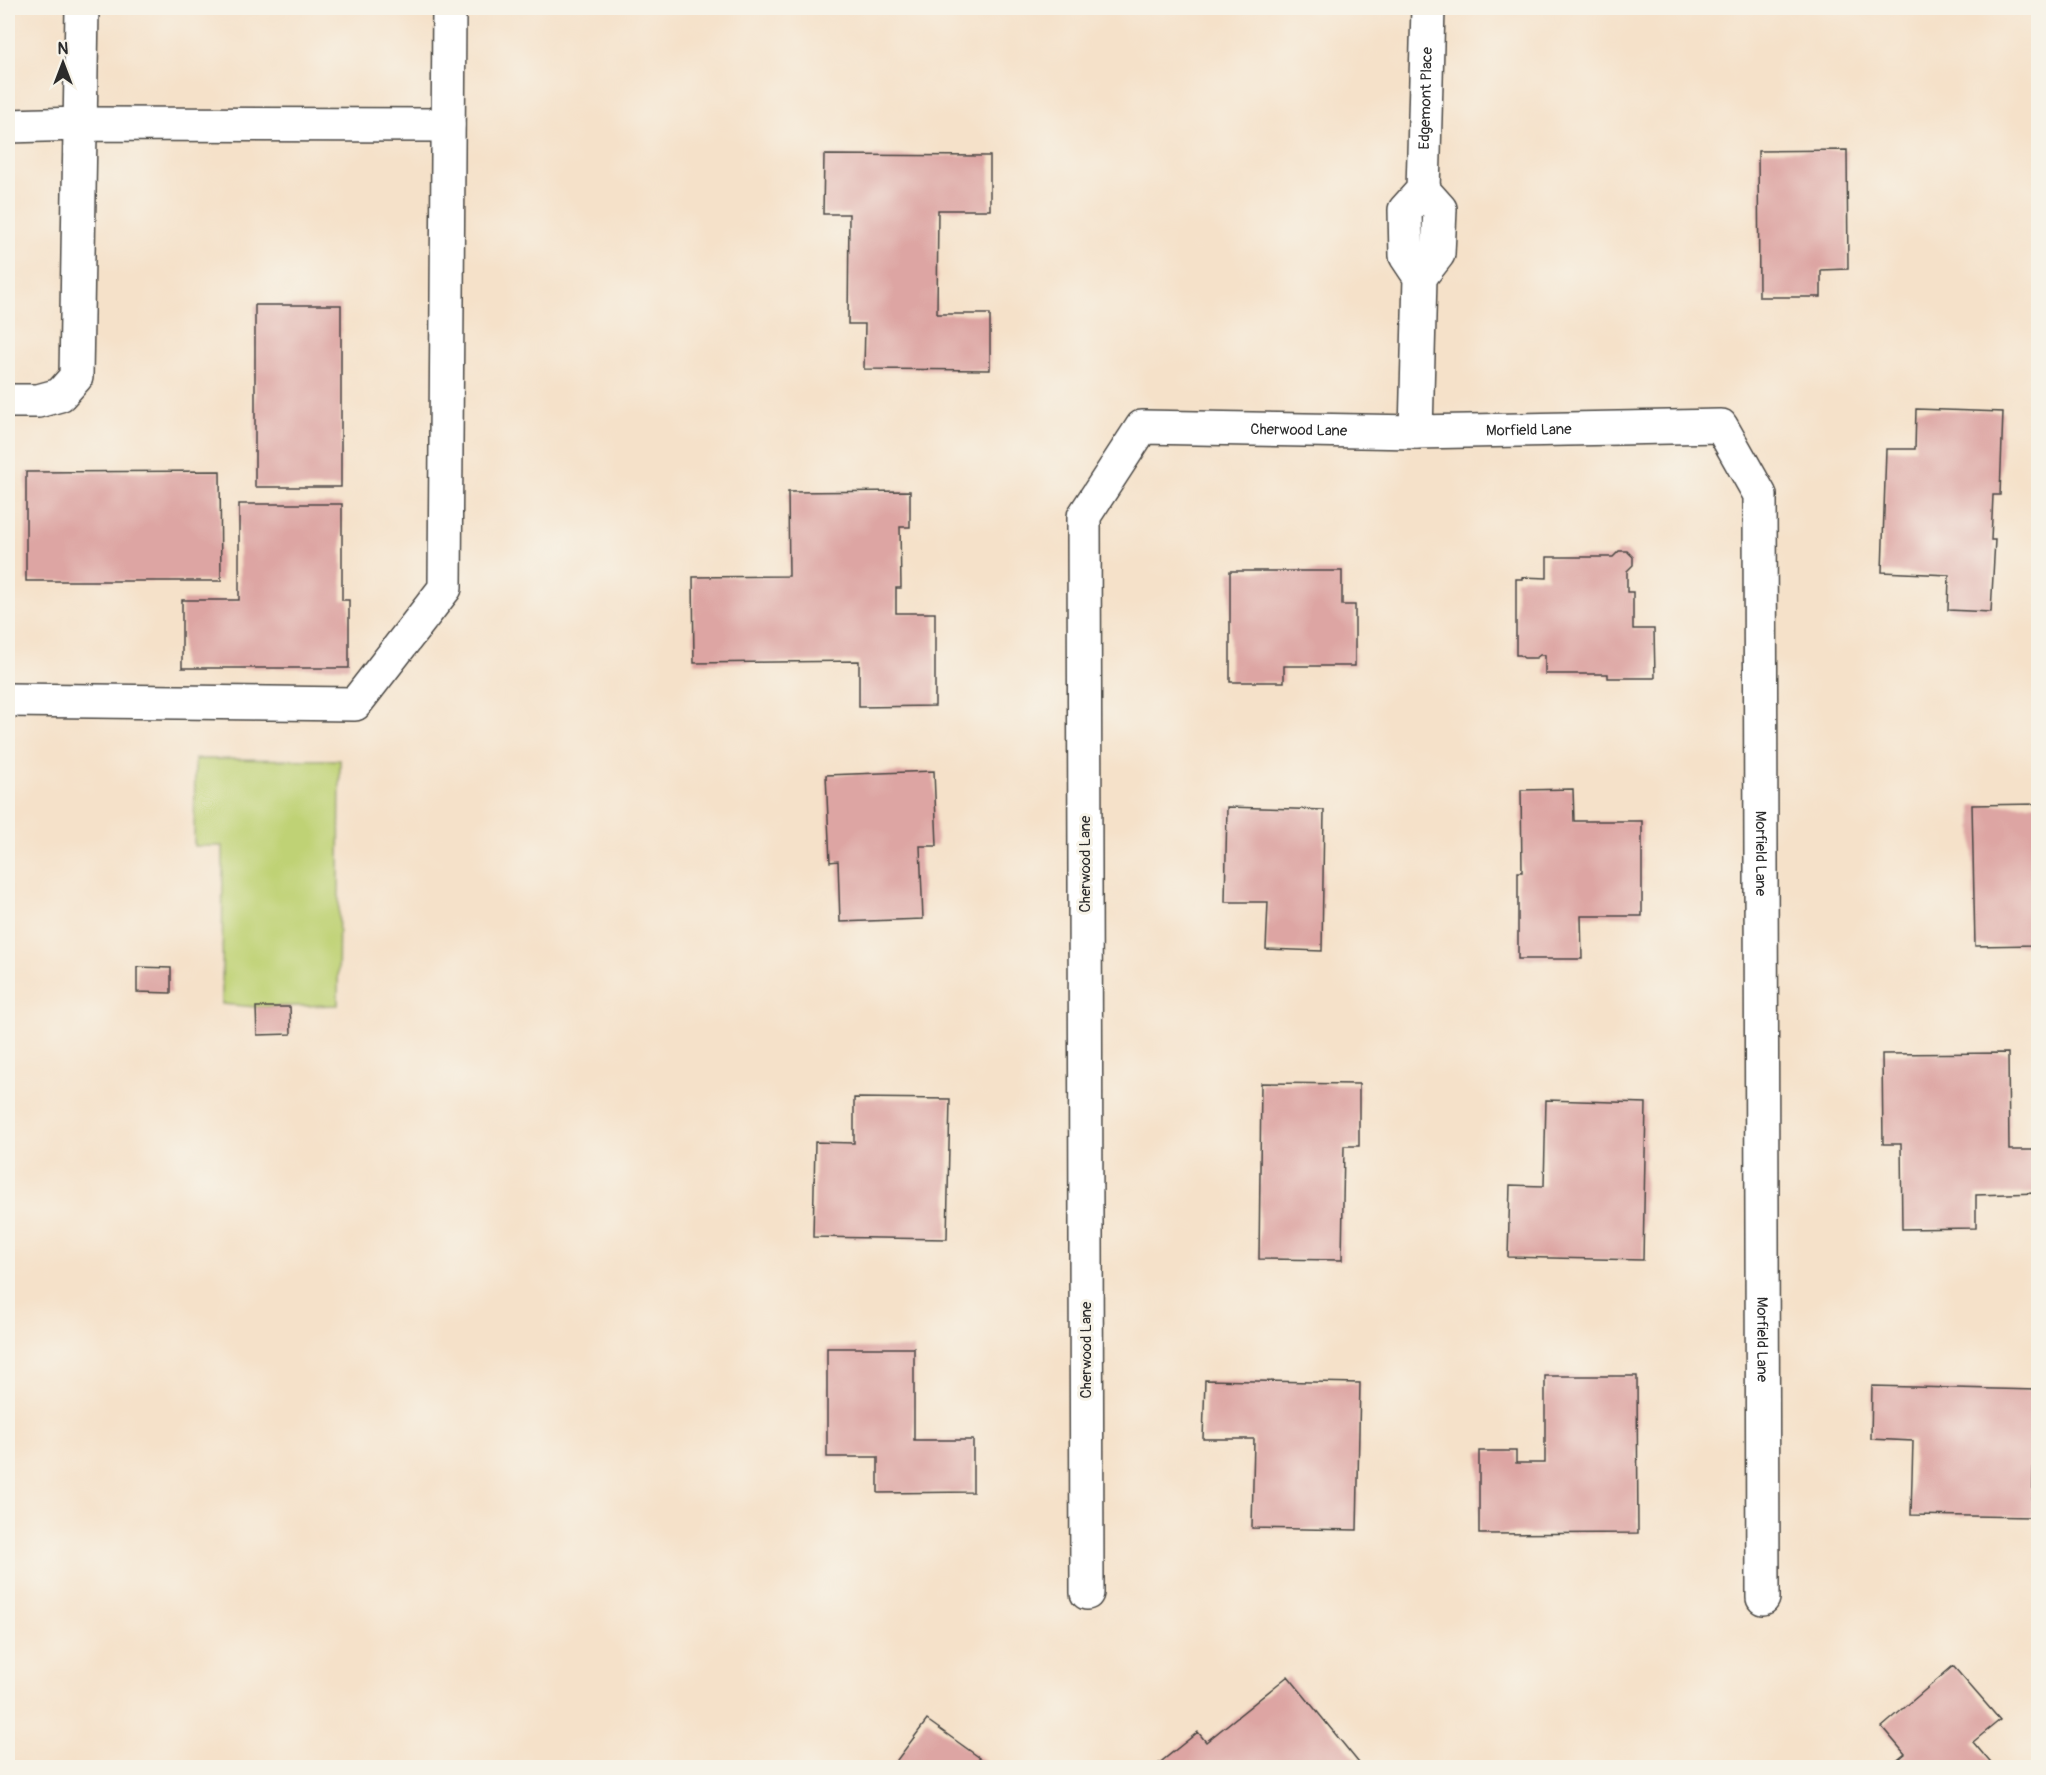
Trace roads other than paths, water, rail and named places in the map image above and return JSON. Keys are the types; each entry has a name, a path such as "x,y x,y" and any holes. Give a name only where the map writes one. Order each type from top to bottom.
{"street":[{"path":"8,401 38,401 60,395 76,377 82,8"},
{"path":"8,700 355,704 445,588 449,8"},
{"name":"Edgemont Place","path":"1416,432 1420,277 1406,256 1406,210 1423,190 1428,8"},
{"path":"8,126 80,124 448,125"},
{"name":"Morfield Lane","path":"1416,432 1721,426 1760,495 1763,1598"},
{"name":"Cherwood Lane","path":"1087,1593 1084,516 1142,427 1416,432"}]}
